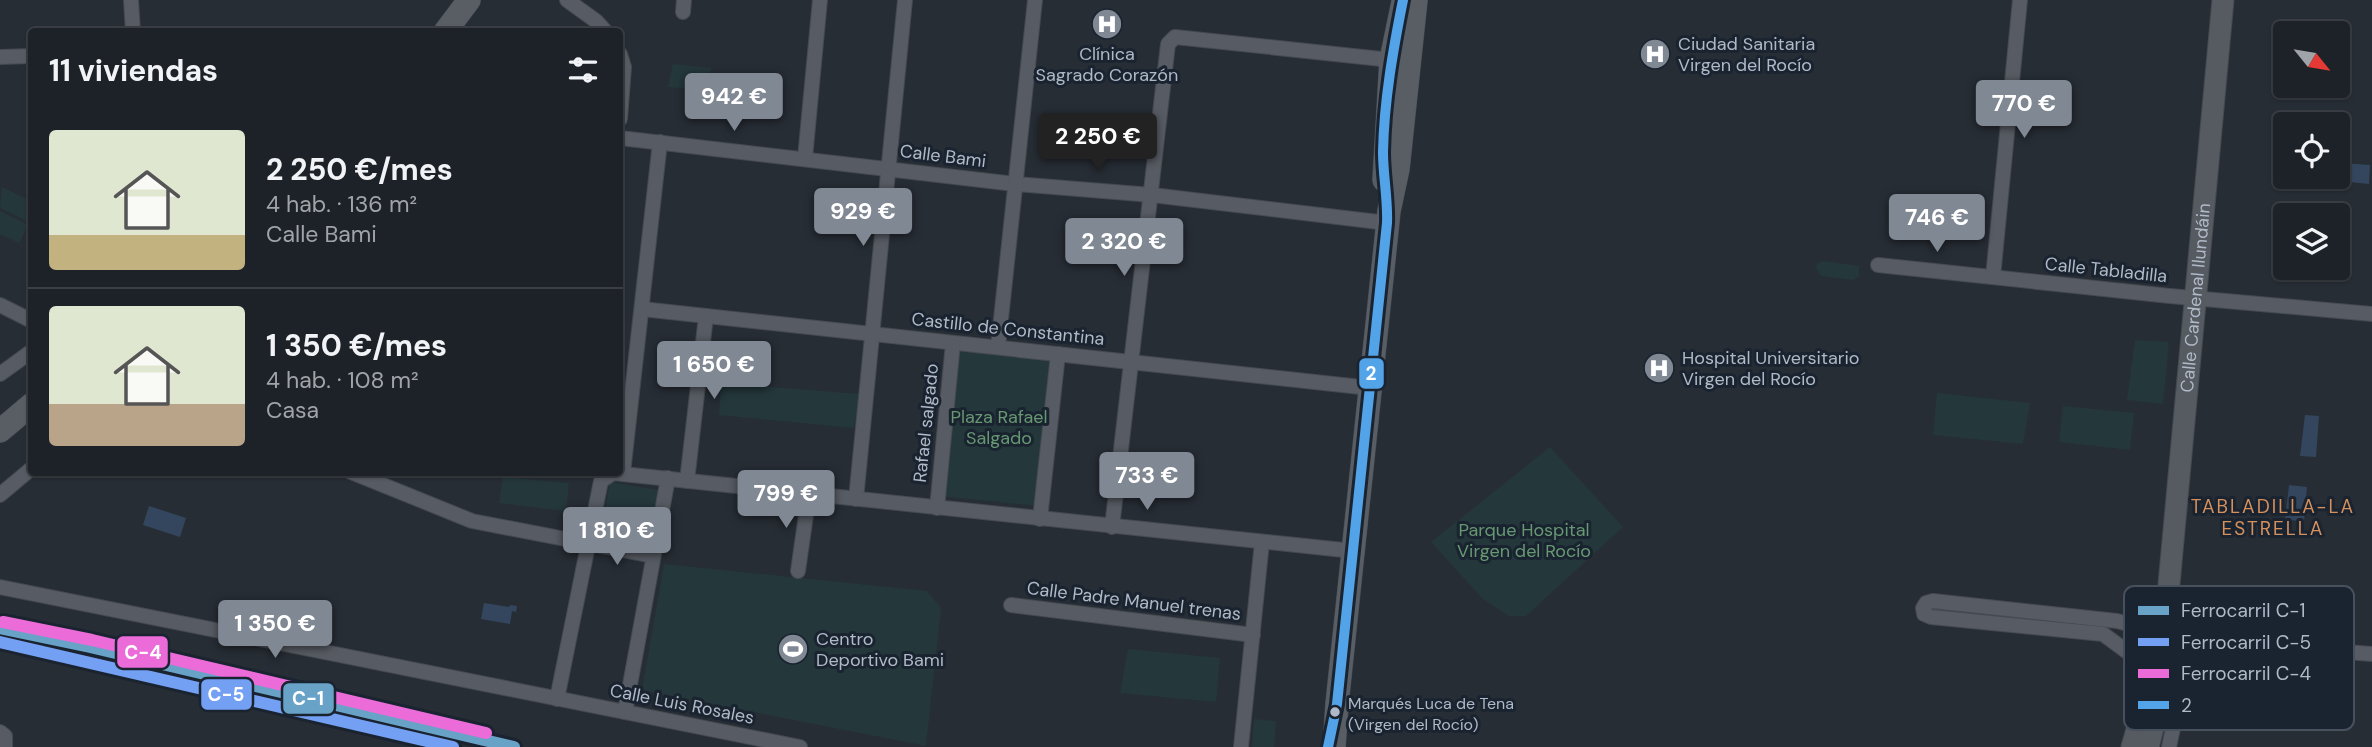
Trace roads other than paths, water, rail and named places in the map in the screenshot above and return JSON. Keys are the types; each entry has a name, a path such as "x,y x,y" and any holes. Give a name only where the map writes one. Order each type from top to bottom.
{"main road":[{"path":"448,28 469,0"},
{"path":"1388,217 1383,169 1391,60 1404,0"},
{"path":"1334,747 1336,704 1388,217 1398,169 1416,0"},
{"name":"Calle Cardenal Ilundáin","path":"2169,586 2223,0"},
{"path":"0,431 28,407"},
{"path":"1328,747 1336,704"},
{"name":"Calle Cardenal Ilundáin","path":"2132,747 2137,730"}],"street":[{"path":"131,0 133,28"},
{"path":"566,0 602,28"},
{"path":"804,158 820,0"},
{"path":"856,499 905,0"},
{"path":"998,347 1035,0"},
{"path":"1993,277 2020,0"},
{"path":"1112,527 1170,40 1175,37 1391,60"},
{"path":"0,57 28,56"},
{"name":"Calle Bami","path":"623,138 1015,184 1388,217"},
{"path":"660,142 623,473 1353,551"},
{"name":"Calle Tabladilla","path":"1878,265 2372,314"},
{"path":"0,306 28,319"},
{"name":"Castillo de Constantina","path":"642,309 1370,388"},
{"path":"687,481 706,317"},
{"name":"Rafael salgado","path":"937,508 953,343"},
{"path":"0,374 28,354"},
{"path":"1040,519 1058,354"},
{"path":"0,495 28,471"},
{"path":"361,476 471,521 653,556"},
{"path":"557,699 601,481 608,476"},
{"path":"625,712 668,478"},
{"path":"798,571 808,494"},
{"name":"Calle Padre Manuel trenas","path":"1241,747 1262,542"},
{"name":"Calle Luis Rosales","path":"0,587 800,747"},
{"path":"2124,623 1929,601 1923,608 1926,616 2103,634 2124,649"},
{"path":"1955,620 1956,604"},
{"name":"Calle Padre Manuel trenas","path":"1011,605 1253,635"},
{"path":"2354,653 2372,654"},
{"name":"Calle Cardenal Ilundáin","path":"2118,747 2133,730"},
{"path":"0,732 5,736 5,747"}],"water":[{"path":"2350,164 2370,165 2369,184 2350,182"},
{"path":"2305,415 2319,416 2316,457 2300,456"},
{"path":"2289,485 2307,487 2304,521 2285,520"},
{"path":"149,506 186,518 180,537 143,525"},
{"path":"484,603 517,606 516,612 512,611 510,624 481,619"}],"rail line":[{"name":"C-4","path":"3,622 92,640 486,733"},
{"name":"C-1","path":"0,628 514,747"},
{"name":"C-5","path":"0,642 453,747"}],"place":[{"name":"Clínica Sagrado Corazón","path":"1107,24"},
{"name":"Ciudad Sanitaria Virgen del Rocío","path":"1655,54"},
{"name":"Hospital Universitario Virgen del Rocío","path":"1659,368"},
{"name":"Centro Deportivo Bami","path":"793,649"},
{"name":"Marqués Luca de Tena (Virgen del Rocío)","path":"1335,712"}],"district":[{"name":"TABLADILLA-LA ESTRELLA","path":"2273,517"}],"park label":[{"name":"Plaza Rafael Salgado","path":"999,427"},
{"name":"Parque Hospital Virgen del Rocío","path":"1524,540"}]}
